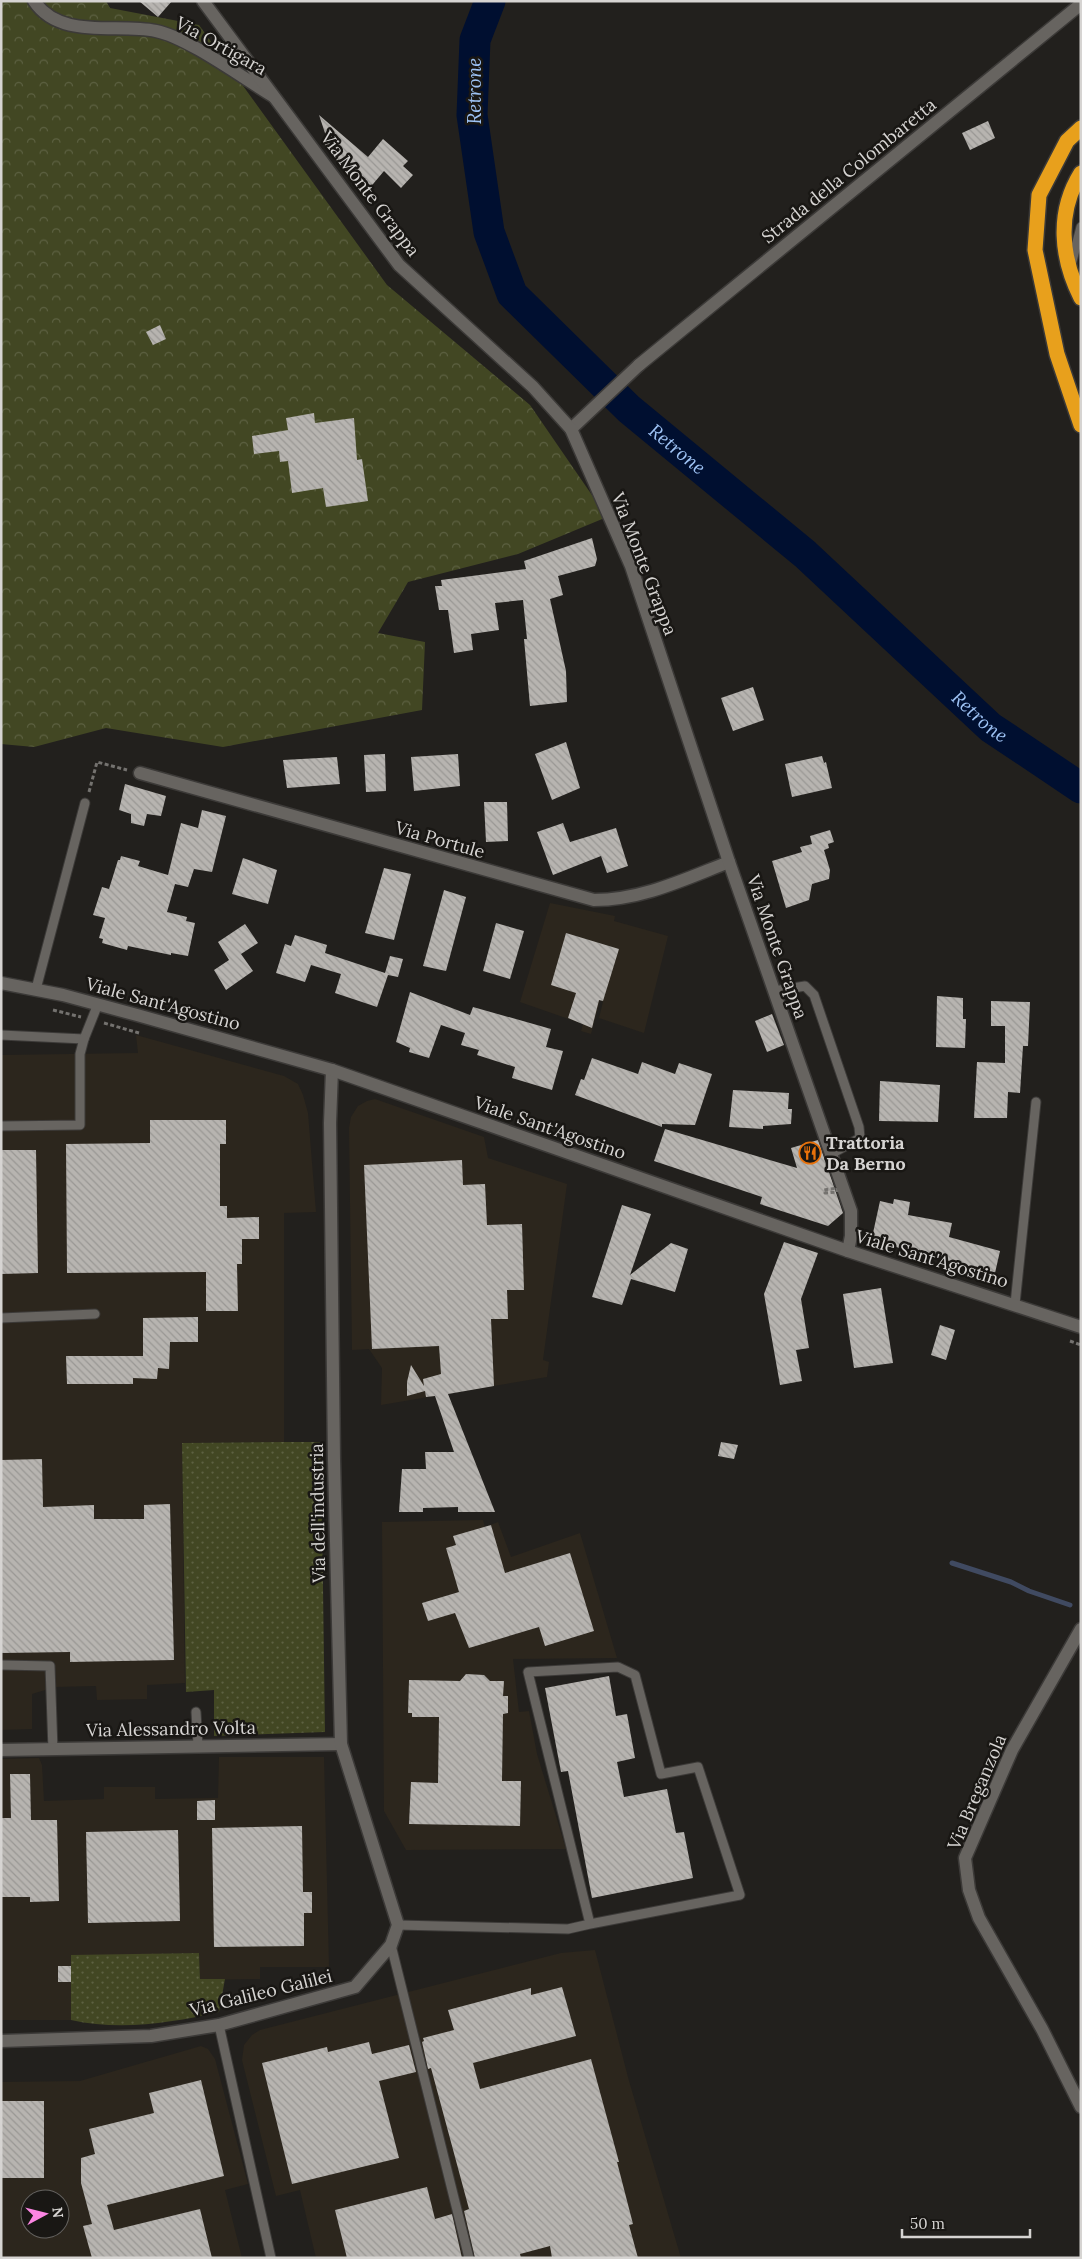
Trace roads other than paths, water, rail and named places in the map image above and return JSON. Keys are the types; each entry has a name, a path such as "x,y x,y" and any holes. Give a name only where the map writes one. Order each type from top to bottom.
{"highway":[{"path":"1081,128 1067,142 1039,195 1035,250 1057,354 1081,425"},
{"path":"1081,173 1069,201 1064,222 1065,256 1081,298"}],"street":[{"name":"Via Ortigara","path":"34,1 50,19 66,24 91,28 142,29 166,34 184,42 277,98"},
{"name":"Via Monte Grappa","path":"203,1 400,265 533,388 571,429 630,566 729,862 851,1210 851,1236 848,1251"},
{"name":"Strada della Colombaretta","path":"571,429 639,365 1081,4"},
{"name":"Via Portule","path":"140,773 594,900 616,900 648,893 729,862"},
{"name":"Viale Sant'Agostino","path":"1,983 36,989 98,1004 332,1070 848,1251 1081,1327"},
{"name":"Via dell'industria","path":"332,1070 330,1123 334,1441 342,1744 398,1925"},
{"name":"Via Breganzola","path":"1081,1628 1012,1750 965,1858 969,1890 979,1918 1042,2029 1081,2107"},
{"name":"Via Alessandro Volta","path":"1,1750 198,1745 342,1744"},
{"path":"390,1945 398,1925"},
{"name":"Via Galileo Galilei","path":"1,2042 151,2036 219,2025 354,1987 390,1945"}],"lane":[{"path":"1070,272 1081,227"},
{"path":"36,989 86,804"},
{"path":"774,991 805,986 814,995 859,1127 860,1138 831,1154"},
{"path":"1,1126 80,1125 80,1054 98,1004"},
{"path":"1,1034 84,1039"},
{"path":"1015,1304 1036,1102"},
{"path":"1,1318 95,1314"},
{"path":"1,1665 50,1666 53,1750"},
{"path":"398,1925 568,1929 740,1895 698,1766 661,1774 635,1675 618,1667 528,1672 590,1924"},
{"path":"196,1712 198,1745"},
{"path":"390,1945 469,2258"},
{"path":"219,2025 270,2258"}],"waterway":[{"name":"Retrone","path":"490,1 475,40 472,115 489,232 512,294 629,409 805,554 990,727 1081,788"},
{"path":"952,1563 1011,1582 1029,1591 1070,1605"}],"place":[{"name":"Trattoria Da Berno","path":"810,1153"}]}
